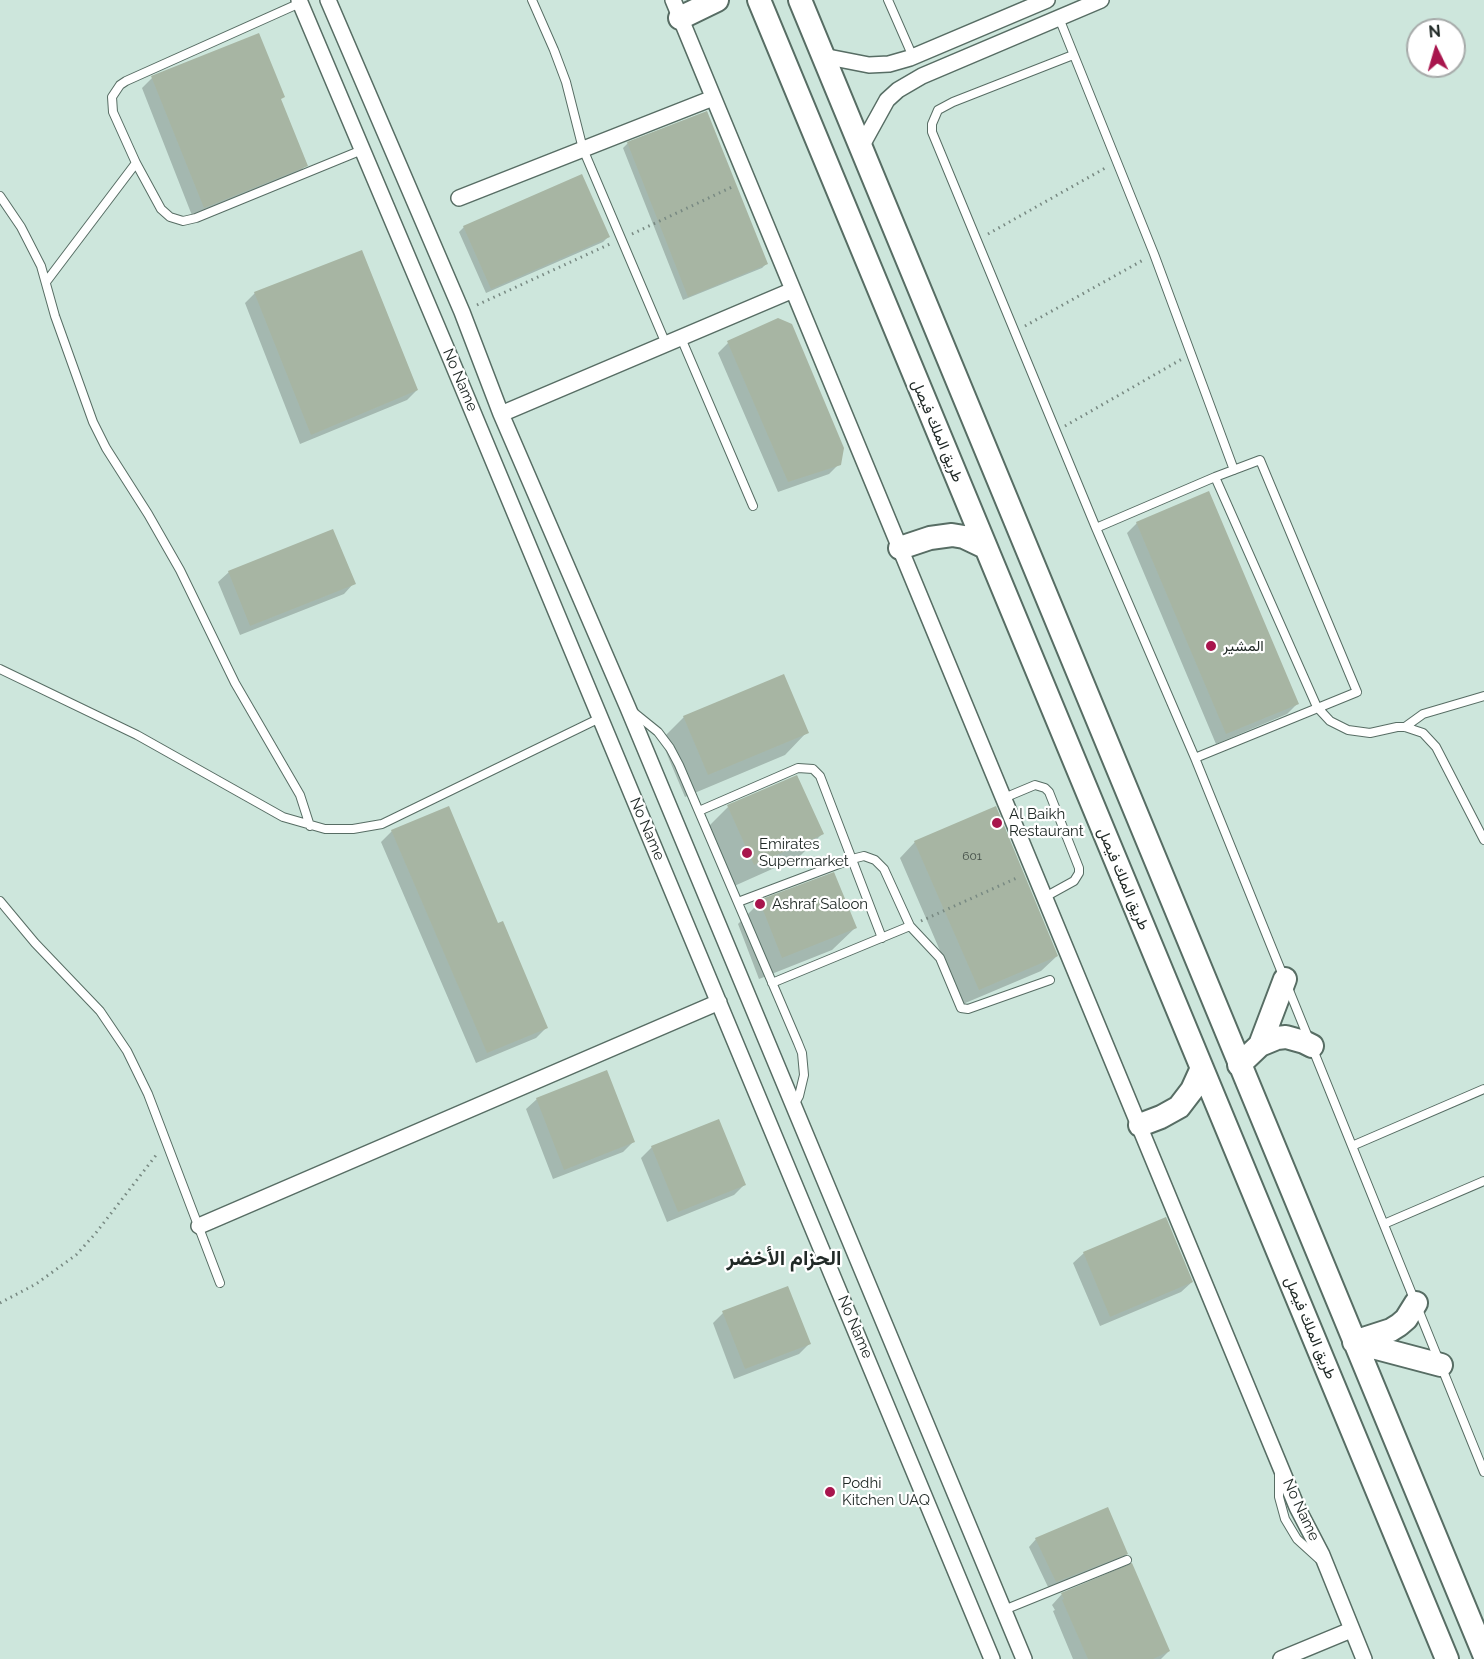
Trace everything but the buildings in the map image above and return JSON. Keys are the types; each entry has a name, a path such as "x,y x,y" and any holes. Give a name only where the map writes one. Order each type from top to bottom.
{"main road":[{"path":"677,9 705,8 717,0"},
{"name":"طريق الملك فيصل","path":"759,0 1447,1659"},
{"path":"800,0 1239,1065 1483,1647"},
{"path":"900,548 930,538 952,535 964,537 985,547"},
{"path":"1260,1045 1285,979"},
{"path":"1239,1065 1260,1045 1277,1038 1304,1041 1312,1046"},
{"path":"1140,1125 1179,1107 1192,1090 1202,1068"},
{"path":"1354,1342 1391,1330 1399,1325 1406,1319 1416,1303"},
{"path":"1354,1342 1441,1365"}],"street":[{"name":"No Name","path":"328,0 462,312 501,414 628,708 1024,1659"},
{"path":"823,56 869,65 889,64 913,57 1048,0 1059,18"},
{"path":"861,147 887,100 898,90 921,76 1101,0"},
{"name":"No Name","path":"299,1 992,1659"},
{"name":"No Name","path":"677,9 1302,1517 1326,1566 1364,1659"},
{"path":"459,198 713,98"},
{"name":"No Name","path":"501,414 793,290"},
{"path":"199,1226 719,1002"},
{"path":"1281,1659 1351,1630"}],"lane":[{"path":"532,0 566,82 583,149 666,344"},
{"path":"888,0 913,57"},
{"path":"299,1 120,85 112,97 112,105 136,163 161,209 170,217 183,221 196,218 362,150"},
{"path":"1059,18 1154,254 1234,470"},
{"path":"1073,56 952,102 938,110 932,124 932,132 1096,528 1195,758 1484,1472"},
{"path":"46,282 136,163"},
{"path":"0,196 32,246 93,422 106,448 180,570 235,683 300,795 310,826"},
{"path":"681,338 753,506"},
{"path":"1096,528 1260,460 1357,692 1195,758"},
{"path":"1215,477 1317,707 1330,721 1348,730 1370,733 1405,727 1423,733 1436,747 1484,840"},
{"path":"0,669 138,735 283,817 310,826 339,830 382,824 600,718"},
{"path":"1405,727 1423,714 1484,696"},
{"path":"628,708 658,732 670,748 798,1043 804,1064 802,1085 794,1106"},
{"path":"699,811 793,770 808,768 820,776 882,938"},
{"path":"1004,798 1035,785 1049,792 1078,864 1079,873 1074,882 1045,897"},
{"path":"738,902 864,856 875,860 884,868 910,926 940,958 963,1009 1050,980"},
{"path":"0,901 35,943 115,1030 138,1072 220,1283"},
{"path":"772,983 910,926"},
{"path":"1352,1146 1484,1089"},
{"path":"1384,1224 1484,1181"},
{"path":"1004,1610 1127,1560"}],"path":[{"path":"977,240 1117,161"},
{"path":"462,312 747,180"},
{"path":"1015,332 1154,254"},
{"path":"1056,431 1191,353"},
{"path":"910,926 1034,871"},
{"path":"0,1303 36,1284 76,1255 166,1142"}],"place":[{"name":"المشير","path":"1211,646"},
{"name":"Al Baikh Restaurant","path":"997,823"},
{"name":"Emirates Supermarket","path":"747,853"},
{"name":"Ashraf Saloon","path":"760,904"},
{"name":"Podhi Kitchen UAQ","path":"830,1492"}],"district":[{"name":"الحزام الأخضر","path":"784,1259"}]}
